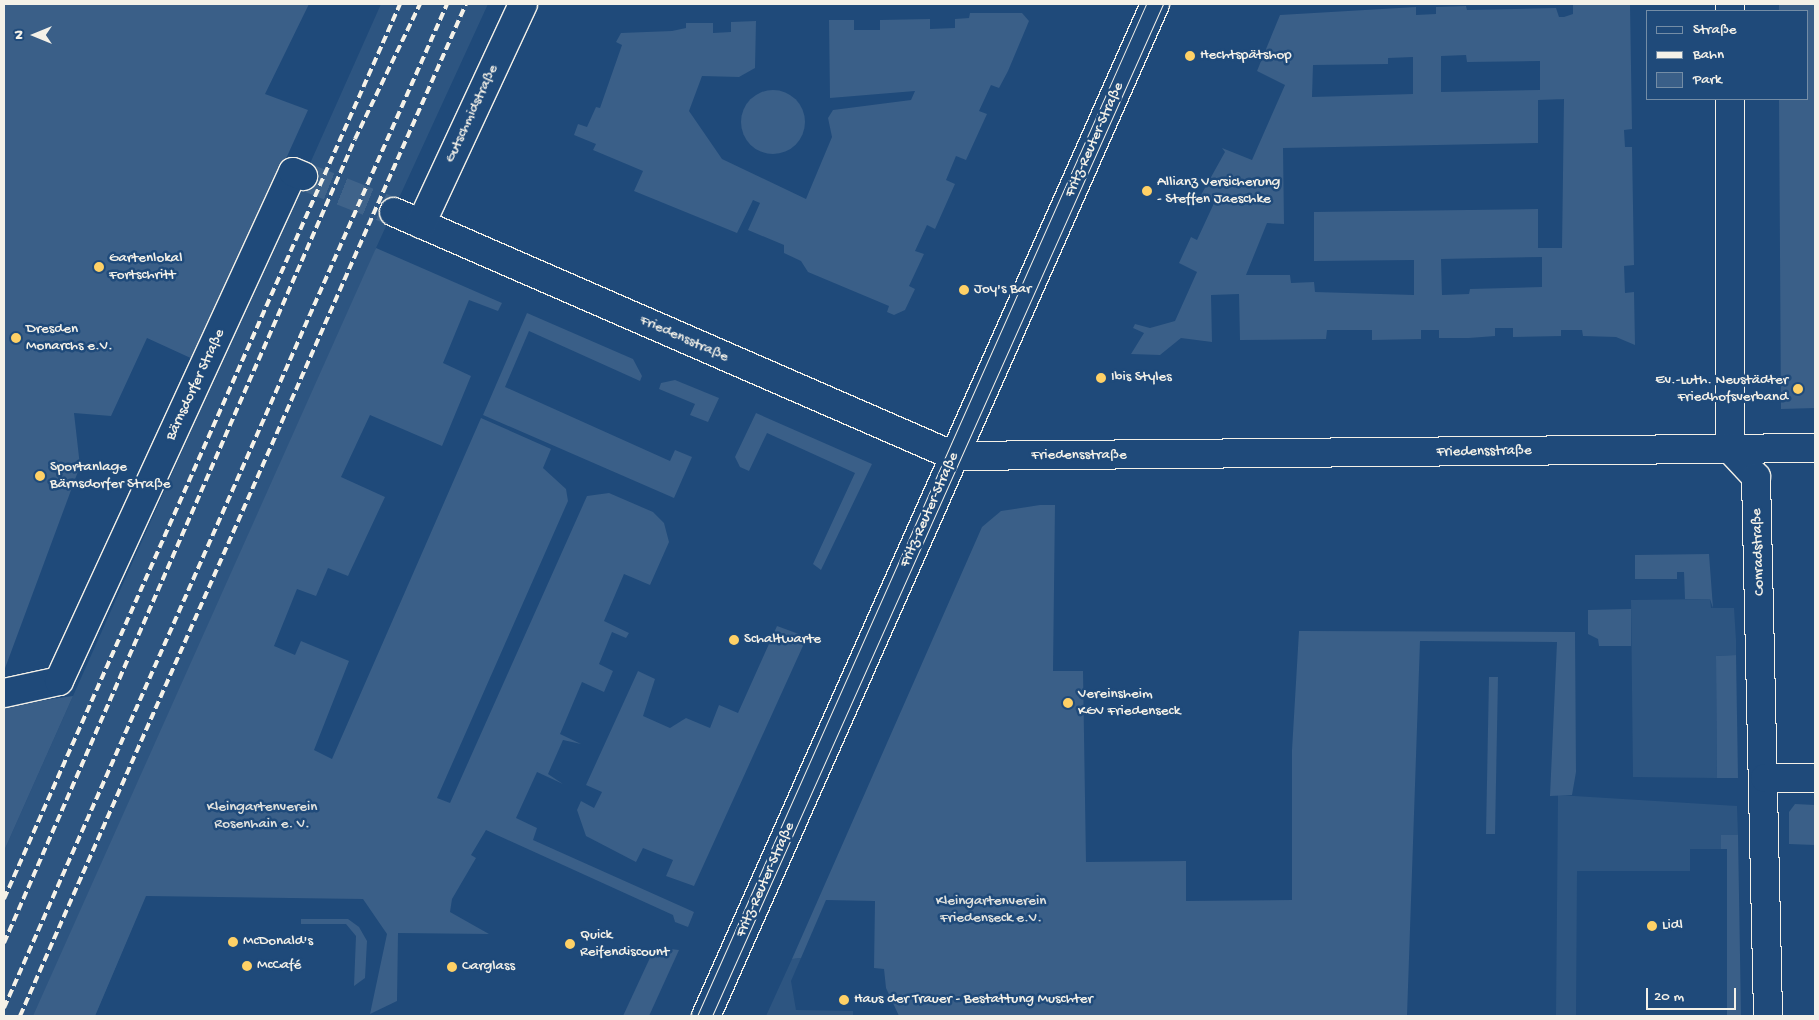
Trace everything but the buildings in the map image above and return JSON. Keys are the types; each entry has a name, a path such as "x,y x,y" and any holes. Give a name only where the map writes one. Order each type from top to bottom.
{"street":[{"name":"Gutschmidstraße","path":"421,224 523,4"},
{"name":"Fritz-Reuter-Straße","path":"706,1016 1155,4"},
{"path":"1730,100 1730,449"},
{"name":"Bärnsdorfer Straße","path":"4,692 60,682 298,174"},
{"name":"Friedensstraße","path":"394,212 954,456 1815,448"},
{"name":"Conradstraße","path":"1730,449 1756,476 1765,778 1768,1016"},
{"path":"1765,778 1815,778"}],"shaded area":[{"path":"381,4 488,4 376,248 290,553 95,1016 4,1016 4,851"},
{"path":"1710,599 1711,608 1734,608 1736,640 1736,655 1716,656 1717,778 1633,777 1631,600"},
{"path":"1558,795 1737,806 1738,835 1721,835 1721,849 1690,849 1690,871 1577,871 1576,1016 1556,1016"},
{"path":"801,958 791,981 796,1010 853,1011 853,1016 766,1016 792,959"}],"green space":[{"path":"4,4 309,4 265,94 308,110 195,360 147,338 111,416 74,413 80,466 4,671"},
{"path":"1573,4 1630,4 1632,129 1624,130 1625,147 1632,147 1634,265 1624,266 1625,293 1634,292 1635,345 1616,337 1583,336 1582,330 1561,330 1561,336 1513,337 1513,328 1495,328 1495,336 1469,338 1439,338 1439,330 1421,330 1421,339 1372,340 1372,330 1327,330 1326,339 1240,340 1239,294 1211,295 1212,342 1181,338 1160,355 1131,354 1144,333 1133,328 1135,324 1150,328 1175,321 1197,272 1179,263 1191,237 1197,240 1215,201 1201,195 1225,152 1222,148 1252,160 1285,85 1257,71 1280,15 1416,7 1416,15 1436,14 1436,7 1466,6 1467,10 1556,8 1559,17 1573,14","holes":["1466,55 1467,62 1540,61 1540,90 1441,92 1441,56","1413,57 1413,94 1312,97 1313,65 1388,64 1388,58","1564,99 1562,248 1538,248 1538,209 1314,212 1314,261 1414,260 1414,295 1315,292 1314,282 1291,283 1290,275 1246,275 1267,223 1284,224 1283,148 1538,143 1538,100","1542,257 1542,287 1470,289 1469,294 1442,295 1441,259"]},
{"path":"1779,4 1815,4 1815,408 1781,409 1779,100 1809,100 1809,10 1779,10"},
{"path":"970,13 1022,13 1029,21 999,88 991,85 979,111 987,114 966,160 956,156 946,180 955,184 935,229 927,225 915,251 924,254 909,286 915,289 905,310 894,315 887,312 889,306 808,272 801,261 784,253 784,245 748,230 760,203 753,200 737,233 634,191 643,171 593,150 596,144 574,135 578,124 587,127 596,107 600,108 622,45 616,42 621,33 672,31 686,28 686,23 713,23 713,33 731,32 731,22 756,21 755,68 739,77 702,76 689,111 722,159 806,199 832,137 828,118 833,110 911,100 915,91 830,98 829,20 854,20 854,30 880,30 880,20 930,19 930,29 955,28 955,19 969,18"},
{"path":"767,90 779,90 796,99 803,110 805,122 803,134 796,145 779,154 767,154 755,149 746,140 741,128 741,116 746,104 755,95"},
{"name":"Kleingartenverein Rosenhain e. V.","path":"376,248 502,303 498,311 469,300 443,363 471,376 442,446 370,415 341,477 385,497 348,576 328,568 316,596 297,589 274,646 295,655 301,641 349,661 314,750 332,759 481,418 551,449 543,468 566,489 568,501 437,798 450,803 587,496 609,493 653,512 664,523 669,542 650,585 624,574 604,621 629,633 626,638 612,632 599,664 613,671 604,692 582,682 560,734 581,744 563,740 548,774 563,784 537,772 516,818 537,828 533,840 694,912 688,927 675,922 673,915 486,830 471,855 476,858 452,899 450,912 489,934 398,933 397,1001 370,1014 387,934 363,899 146,896 95,1016 33,1016"},
{"path":"527,313 633,359 642,376 640,381 529,331 505,387 670,461 675,450 692,457 674,498 483,415"},
{"path":"675,380 719,398 708,422 690,415 695,404 659,389 661,383"},
{"path":"756,413 872,464 821,570 813,564 855,473 767,433 749,471 740,467 735,457"},
{"name":"Kleingartenverein Friedenseck e.V.","path":"1040,505 1055,505 1053,671 1083,671 1086,862 1186,861 1186,901 1292,900 1292,750 1299,631 1575,632 1576,772 1572,795 1550,796 1557,642 1420,641 1407,1016 899,1016 886,988 884,969 874,968 875,901 826,900 801,958 792,959 982,527 1001,511"},
{"path":"1709,554 1713,608 1710,599 1685,599 1684,572 1677,572 1677,579 1635,579 1635,555"},
{"path":"1631,609 1631,646 1599,646 1598,639 1588,634 1588,610"},
{"path":"777,626 807,637 694,886 666,876 673,860 643,848 636,862 586,836 577,810 581,801 594,808 602,792 586,785 638,671 655,679 643,716 670,728 686,718 710,728 719,705 738,713"},
{"path":"1736,655 1738,778 1717,778 1716,656"},
{"path":"1489,677 1498,677 1495,834 1486,834"},
{"path":"73,696 4,851 4,706"},
{"path":"1795,804 1815,805 1815,845 1789,844 1789,812"},
{"path":"1721,835 1738,835 1741,1016 1727,1016 1727,849 1721,849"},
{"path":"301,919 348,919 359,927 367,941 365,978 354,986 356,936 346,924 301,924"},
{"path":"655,947 679,950 649,1016 623,1016"}],"tunnel":[{"path":"303,176 394,212"}],"tram line":[{"path":"697,1016 1146,4"},
{"path":"712,1016 1163,4"}],"railway":[{"path":"4,899 400,4"},
{"path":"4,943 355,139 420,4"},
{"path":"4,1008 447,4"},
{"path":"20,1016 466,4"}],"place":[{"name":"Hechtspätshop","path":"1190,56"},
{"name":"Allianz Versicherung - Steffen Jaeschke","path":"1147,191"},
{"name":"Gartenlokal Fortschritt","path":"99,267"},
{"name":"Joy's Bar","path":"964,290"},
{"name":"Dresden Monarchs e.V.","path":"16,338"},
{"name":"Ibis Styles","path":"1101,378"},
{"name":"Ev.-Luth. Neustädter Friedhofsverband","path":"1798,389"},
{"name":"Sportanlage Bärnsdorfer Straße","path":"40,476"},
{"name":"Schaltwarte","path":"734,640"},
{"name":"Vereinsheim KGV Friedenseck","path":"1068,703"},
{"name":"Lidl","path":"1652,926"},
{"name":"McDonald's","path":"233,942"},
{"name":"Quick Reifendiscount","path":"570,944"},
{"name":"McCafé","path":"247,966"},
{"name":"Carglass","path":"452,967"},
{"name":"Haus der Trauer - Bestattung Muschter","path":"844,1000"}]}
